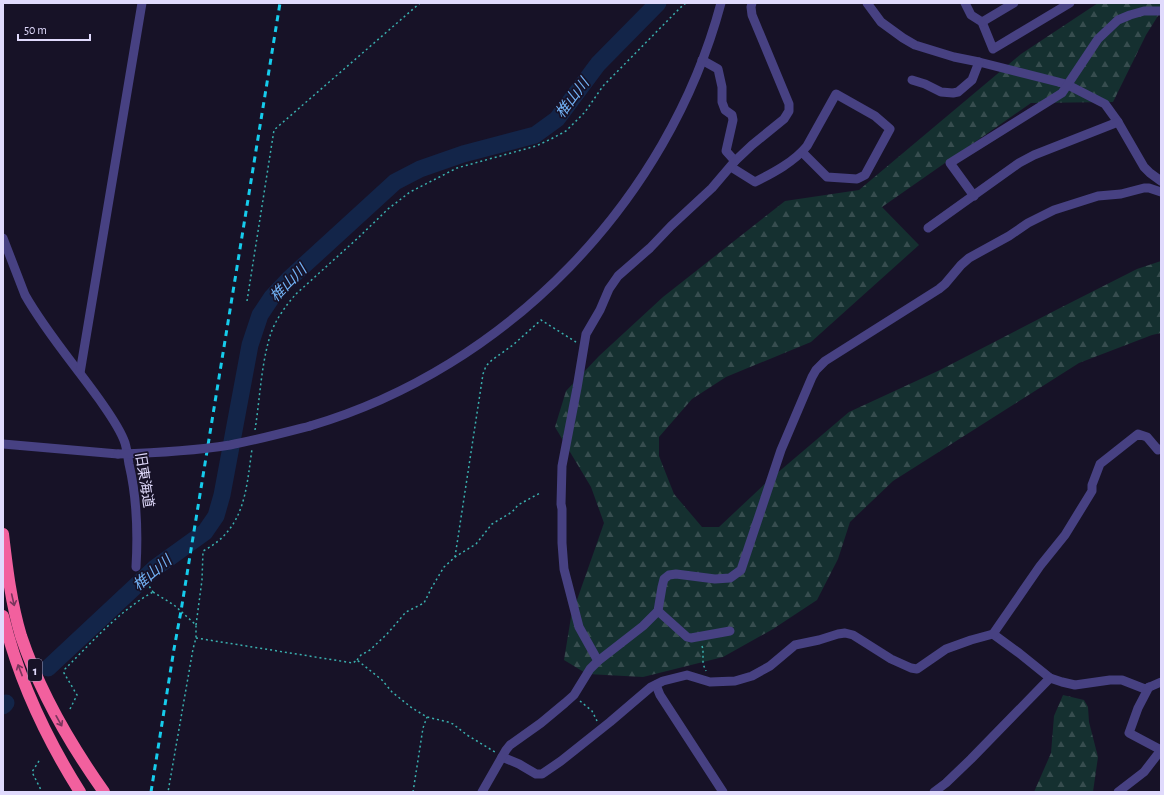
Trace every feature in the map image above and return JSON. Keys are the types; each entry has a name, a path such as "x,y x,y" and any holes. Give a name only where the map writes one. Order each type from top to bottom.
{"highway":[{"name":"1","path":"3,534 11,593 24,642 44,695 68,737 104,792"},
{"name":"1","path":"3,616 11,648 33,704 63,765 80,792"}],"street":[{"path":"80,373 142,3"},
{"path":"3,444 118,454 161,453 202,449 256,440 310,426 342,415 380,400 446,366 502,328 557,280 592,243 612,219 640,181 676,119 702,60 722,3"},
{"path":"598,661 578,627 564,568 562,543 562,466 586,334 613,282 712,188 752,145 784,119 789,111 789,104 752,15 752,3"},
{"path":"867,3 881,22 915,45 954,57 1066,84 1105,104 1118,122 1144,167 1161,181"},
{"path":"965,3 971,15 982,22 993,49 988,64"},
{"path":"982,22 1014,3"},
{"path":"993,49 1070,3"},
{"path":"974,196 950,163 1062,93 1066,84 1098,39 1113,24 1130,15 1144,11 1161,11"},
{"path":"702,60 718,69 722,87 722,102 725,110 732,115 733,120 726,151 733,164 755,182 771,174 802,152 836,94 875,116 890,129 865,175 857,179 827,177 802,152"},
{"path":"912,80 925,84 941,92 958,92 972,80 979,62"},
{"path":"928,228 1019,163 1034,155 1118,122"},
{"path":"482,792 510,745 542,723 574,695 590,669 598,661 643,626 658,611 664,580 669,575 676,574 715,579 730,578 741,570 781,450 812,378 816,370 825,361 939,289 969,258 1041,216 1069,204 1098,196 1121,194 1144,188 1161,192"},
{"name":"旧東海道","path":"3,238 25,295 46,329 107,411 125,443 136,508 138,533 136,567"},
{"path":"502,757 519,764 536,774 542,774 561,761 610,722 651,687 663,681 687,675 710,682 735,682 752,676 770,666 796,645 845,633 854,635 890,658 911,668 917,669 946,649 993,634 1073,522 1092,491 1092,486 1100,464 1138,434 1147,437 1160,452"},
{"path":"658,611 688,637 697,637 730,631"},
{"path":"993,634 1050,678 1069,684 1075,685 1110,680 1122,680 1144,689 1161,682"},
{"path":"934,792 946,783 971,759 1050,678"},
{"path":"656,685 660,695 723,792"},
{"path":"1118,792 1144,772 1161,750 1129,733 1138,708 1149,687"}],"path":[{"path":"247,301 274,130 420,3"},
{"path":"255,433 263,370 270,334 287,304 296,294 388,209 410,192 457,168 536,146 566,131 585,112 603,86 686,3"},
{"path":"455,557 483,374 486,366 513,345 541,320 556,331 585,346"},
{"path":"168,792 196,638 196,625 202,580 203,551 223,538 237,519 242,505 252,448"},
{"path":"196,638 353,663 387,634 406,612 424,603 444,567 455,557 476,544 492,524 512,512 518,505 540,493"},
{"path":"136,567 153,592 174,604 196,625"},
{"path":"70,709 78,695 64,673 65,669 120,616 153,592"},
{"path":"697,637 703,649 703,664 706,671 704,673"},
{"path":"358,660 382,680 402,701 427,717 453,724 467,735 481,742 502,757"},
{"path":"574,695 592,712 598,724 606,721 610,722"},
{"path":"413,792 423,728 427,717"},
{"path":"39,761 32,772 42,792"}],"green space":[{"path":"1098,3 1161,3 1161,11 1146,35 1113,102 1031,103 882,207 919,245 811,342 726,377 692,399 659,437 659,456 674,494 702,527 719,527 769,480 849,412 940,370 1137,269 1161,261 1161,333 1152,335 1079,363 893,481 850,522 838,559 817,600 773,629 723,657 643,677 587,674 564,660 571,617 604,523 591,487 555,427 566,391 599,356 663,297 785,201 859,190 1021,54"},
{"path":"1063,695 1084,700 1088,707 1089,722 1098,757 1093,792 1034,792 1051,753 1054,716"}],"waterway":[{"name":"椎山川","path":"48,668 155,568 205,532 216,516 222,495 250,345 260,315 272,297 289,279 395,182 420,169 463,154 535,135 557,119 598,64 658,3"},
{"name":"椎山川","path":"3,706 6,703"}],"railway":[{"path":"151,792 280,3"}]}
